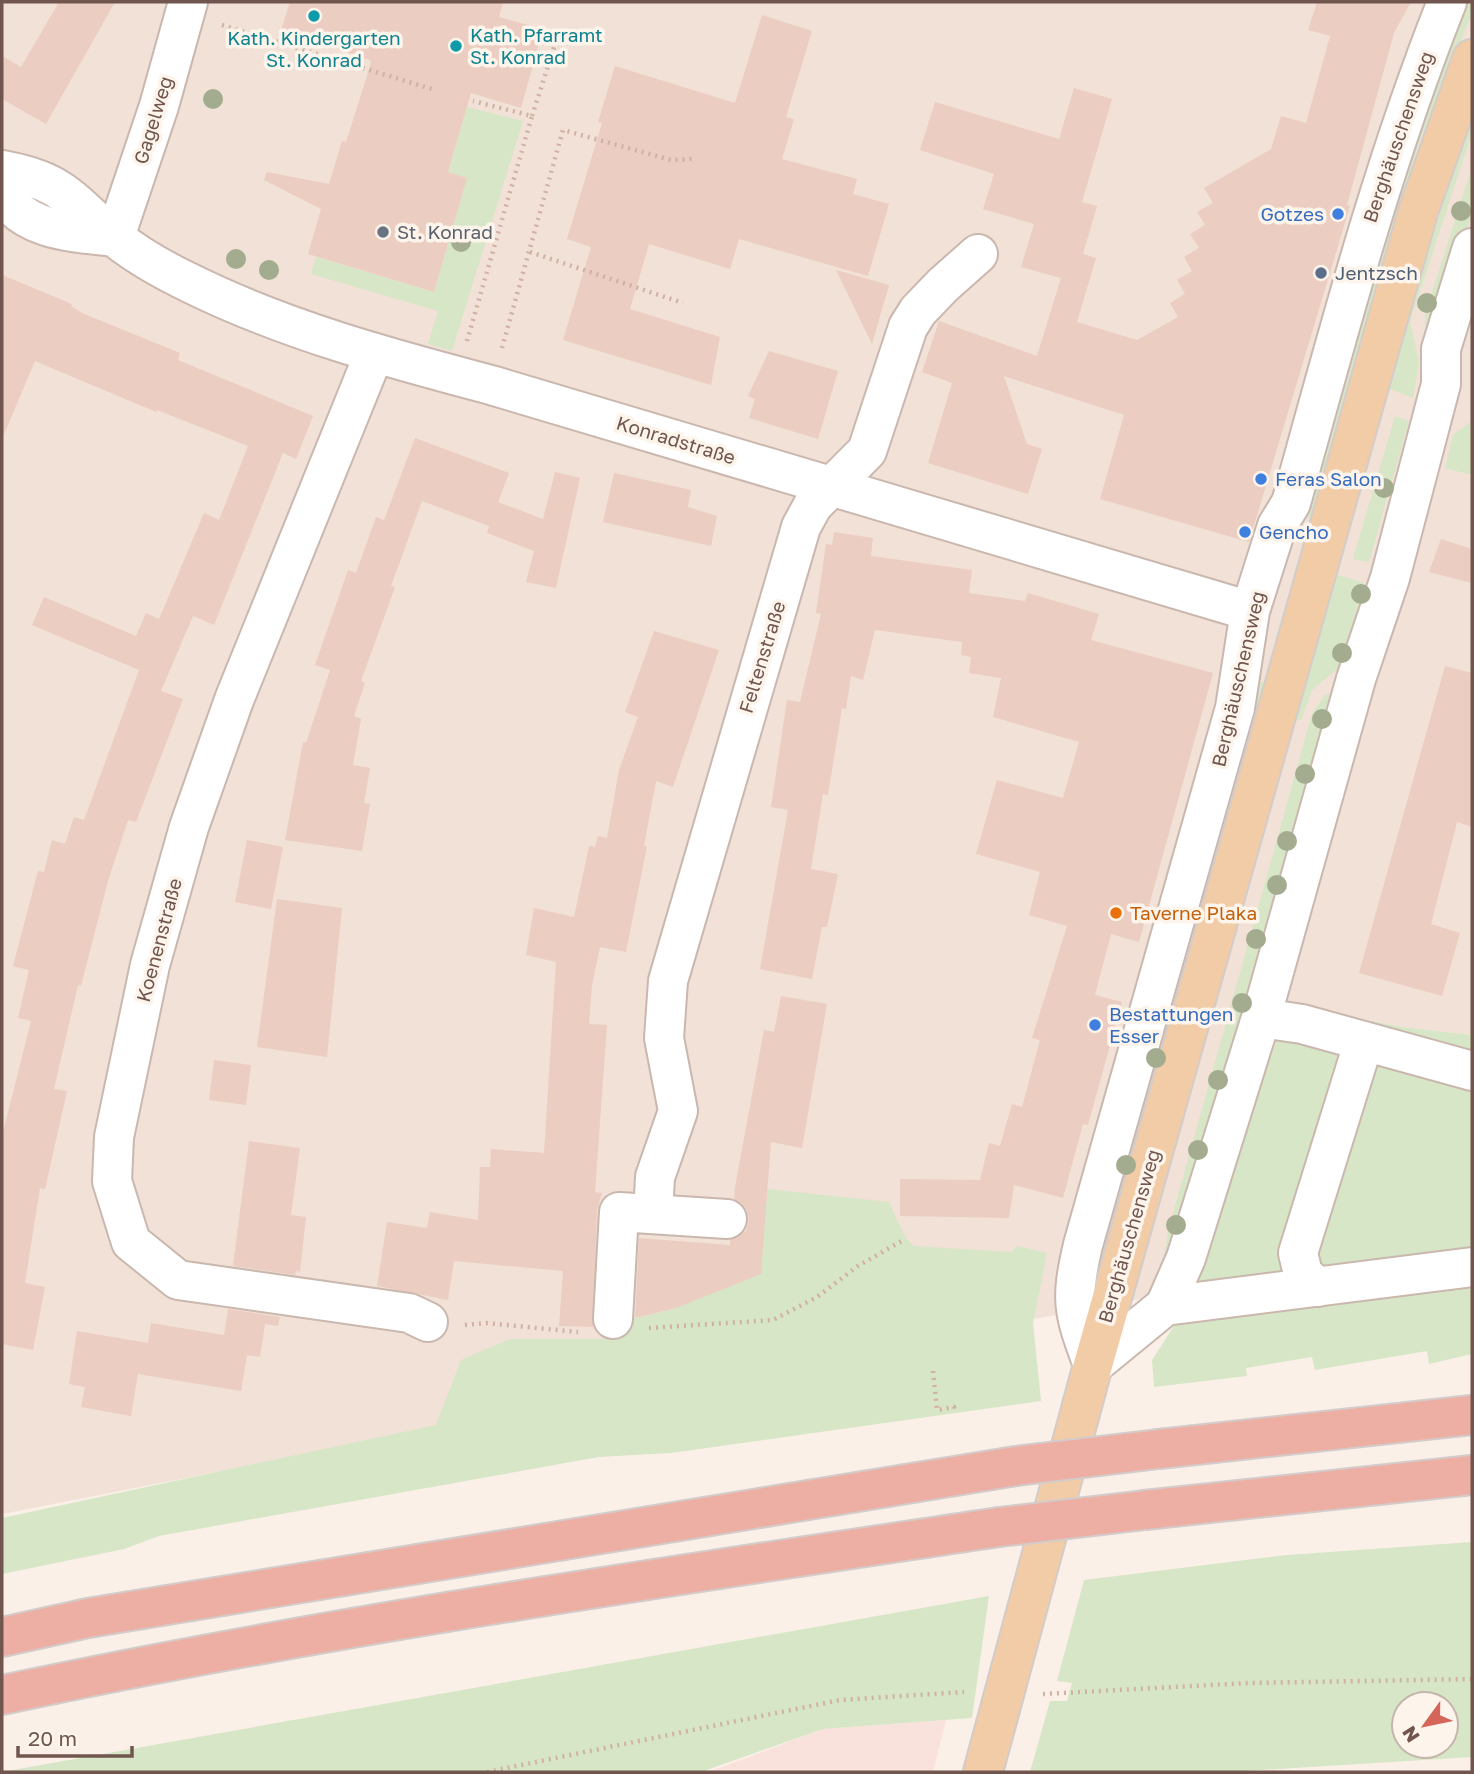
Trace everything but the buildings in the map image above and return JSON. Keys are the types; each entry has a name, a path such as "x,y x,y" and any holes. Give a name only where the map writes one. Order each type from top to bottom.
{"highway":[{"path":"2,1637 102,1616 1016,1466 1472,1415"},
{"path":"2,1695 321,1633 590,1588 999,1527 1472,1475"}],"main road":[{"name":"Berghäuschensweg","path":"983,1772 1093,1365 1418,212 1472,60"}],"street":[{"name":"Berghäuschensweg","path":"1447,2 1411,91 1375,200 1291,503 1277,526 1250,611 1235,708 1076,1275 1074,1313 1093,1365 1165,1306 1186,1258 1261,1018 1356,679 1390,578 1441,384 1441,349 1472,248"},
{"name":"Gagelweg","path":"115,237 159,106 186,8"},
{"name":"Konradstraße","path":"2,170 33,176 63,191 115,237 189,282 249,309 374,354 482,375 830,486 1250,611"},
{"name":"Konradstraße","path":"2,194 12,209 49,228 115,237"},
{"name":"Feltenstraße","path":"653,1214 655,1177 678,1111 664,1038 668,981 801,527 813,505 867,451 908,327 918,311 978,254"},
{"name":"Koenenstraße","path":"374,354 234,700 189,827 150,965 114,1137 112,1181 131,1242 178,1280 409,1312 428,1322"},
{"path":"1261,1018 1302,1024 1472,1071"},
{"path":"1318,1287 1303,1274 1298,1253 1364,1041"},
{"path":"609,1327 619,1212 727,1219"},
{"path":"1165,1306 1472,1267"}],"path":[{"path":"186,8 435,90"},
{"path":"482,375 532,117 557,38"},
{"path":"473,100 532,117"},
{"path":"482,375 530,252 563,130 671,160 692,159"},
{"path":"530,252 683,303"},
{"path":"428,1322 456,1327 486,1322 609,1327 773,1320 817,1297 858,1266 905,1239"},
{"path":"933,1371 937,1410 954,1407 954,1411"},
{"path":"487,1772 840,1699 949,1691 1056,1694 1248,1683 1472,1679"}],"shaded area":[{"path":"2,2 1472,2 1472,1035 1403,1027 1289,1005 1189,1289 650,1387 2,1514"},
{"path":"946,1720 933,1772 709,1772 823,1729"}],"green space":[{"path":"1467,2 1472,2 1472,13 1418,146 1310,518 1303,516 1392,198"},
{"path":"467,107 523,121 452,351 428,344 438,311 311,274 316,257 434,292 467,178 448,172"},
{"path":"1472,119 1472,133 1410,321 1419,363 1413,398 1388,388 1437,222"},
{"path":"1472,167 1472,215 1427,343 1425,315"},
{"path":"1395,416 1409,421 1369,562 1353,559"},
{"path":"1472,421 1472,475 1445,468 1453,435"},
{"path":"1335,574 1364,583 1341,666 1312,690 1301,720 1295,720"},
{"path":"1255,680 1265,683 1094,1297 1091,1280"},
{"path":"1338,691 1176,1251 1164,1258 1168,1231 1312,714 1325,695"},
{"path":"1289,1005 1403,1027 1472,1035 1472,1354 1429,1364 1427,1351 1315,1370 1312,1357 1246,1368 1247,1376 1154,1387 1152,1360 1179,1318"},
{"path":"767,1189 889,1202 905,1237 914,1246 1011,1252 1017,1246 1047,1253 1033,1323 1041,1401 671,1453 599,1457 159,1536 124,1549 2,1574 2,1518 436,1425 461,1360 510,1339 602,1339 614,1324 676,1308 760,1274"},
{"path":"1472,1542 1472,1757 1460,1758 1460,1690 1390,1690 1390,1760 1423,1760 1228,1772 1030,1772 1050,1701 1067,1701 1072,1683 1057,1681 1084,1580 1287,1555"},
{"path":"989,1596 972,1718 823,1729 701,1772 2,1772"}],"place":[{"name":"Kath. Kindergarten St. Konrad","path":"314,16"},
{"name":"Kath. Pfarramt St. Konrad","path":"456,46"},
{"name":"Gotzes","path":"1338,214"},
{"name":"St. Konrad","path":"383,232"},
{"name":"Jentzsch","path":"1321,273"},
{"name":"Feras Salon","path":"1261,479"},
{"name":"Gencho","path":"1245,532"},
{"name":"Taverne Plaka","path":"1116,913"},
{"name":"Bestattungen Esser","path":"1095,1025"}]}
